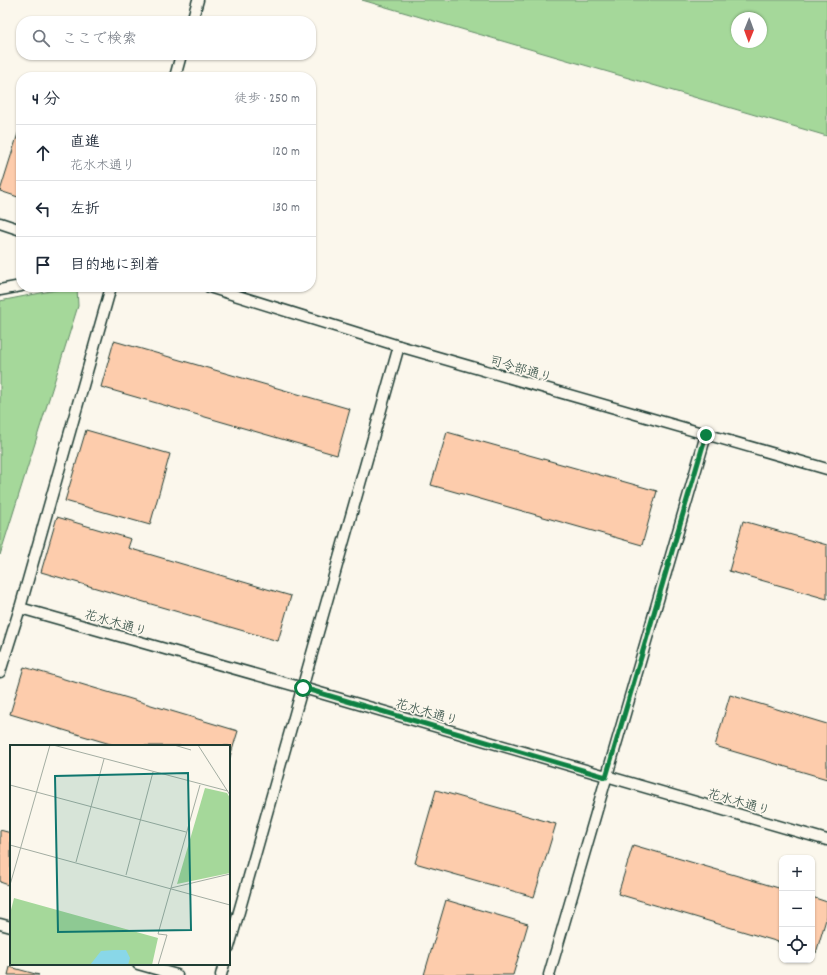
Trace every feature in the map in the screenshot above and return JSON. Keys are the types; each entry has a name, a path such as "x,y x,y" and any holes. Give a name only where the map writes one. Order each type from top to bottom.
{"lane":[{"path":"193,16 198,0"},
{"path":"176,72 180,60"},
{"path":"0,223 16,228"},
{"path":"0,290 16,287"},
{"path":"0,672 20,608 110,292"},
{"name":"司令部通り","path":"225,292 399,346 827,469"},
{"path":"230,944 399,346"},
{"path":"549,975 706,435"},
{"name":"花水木通り","path":"20,608 303,688 827,840"},
{"path":"0,924 10,928"},
{"path":"142,965 177,975"},
{"path":"221,975 224,965"}],"green space":[{"path":"362,0 827,0 827,136"},
{"path":"46,292 77,292 78,306 0,555 0,301"}],"building":[{"path":"16,140 16,196 0,191"},
{"path":"114,341 350,409 337,455 101,387"},
{"path":"86,430 170,454 150,525 65,501"},
{"path":"447,432 657,491 642,545 431,485"},
{"path":"57,517 131,539 128,548 291,596 278,641 41,572"},
{"path":"743,521 827,545 827,599 729,571"},
{"path":"24,667 238,731 230,757 230,745 114,745 10,714"},
{"path":"730,695 827,724 827,779 715,746"},
{"path":"436,790 556,824 534,897 415,863"},
{"path":"0,830 10,833 10,886 0,882"},
{"path":"633,845 779,888 779,942 618,894"},
{"path":"815,898 827,902 827,916 816,953"},
{"path":"446,900 528,924 513,975 424,975"},
{"path":"10,967 39,975 8,975"}],"route":[{"path":"303,688 606,777 706,435"}]}
